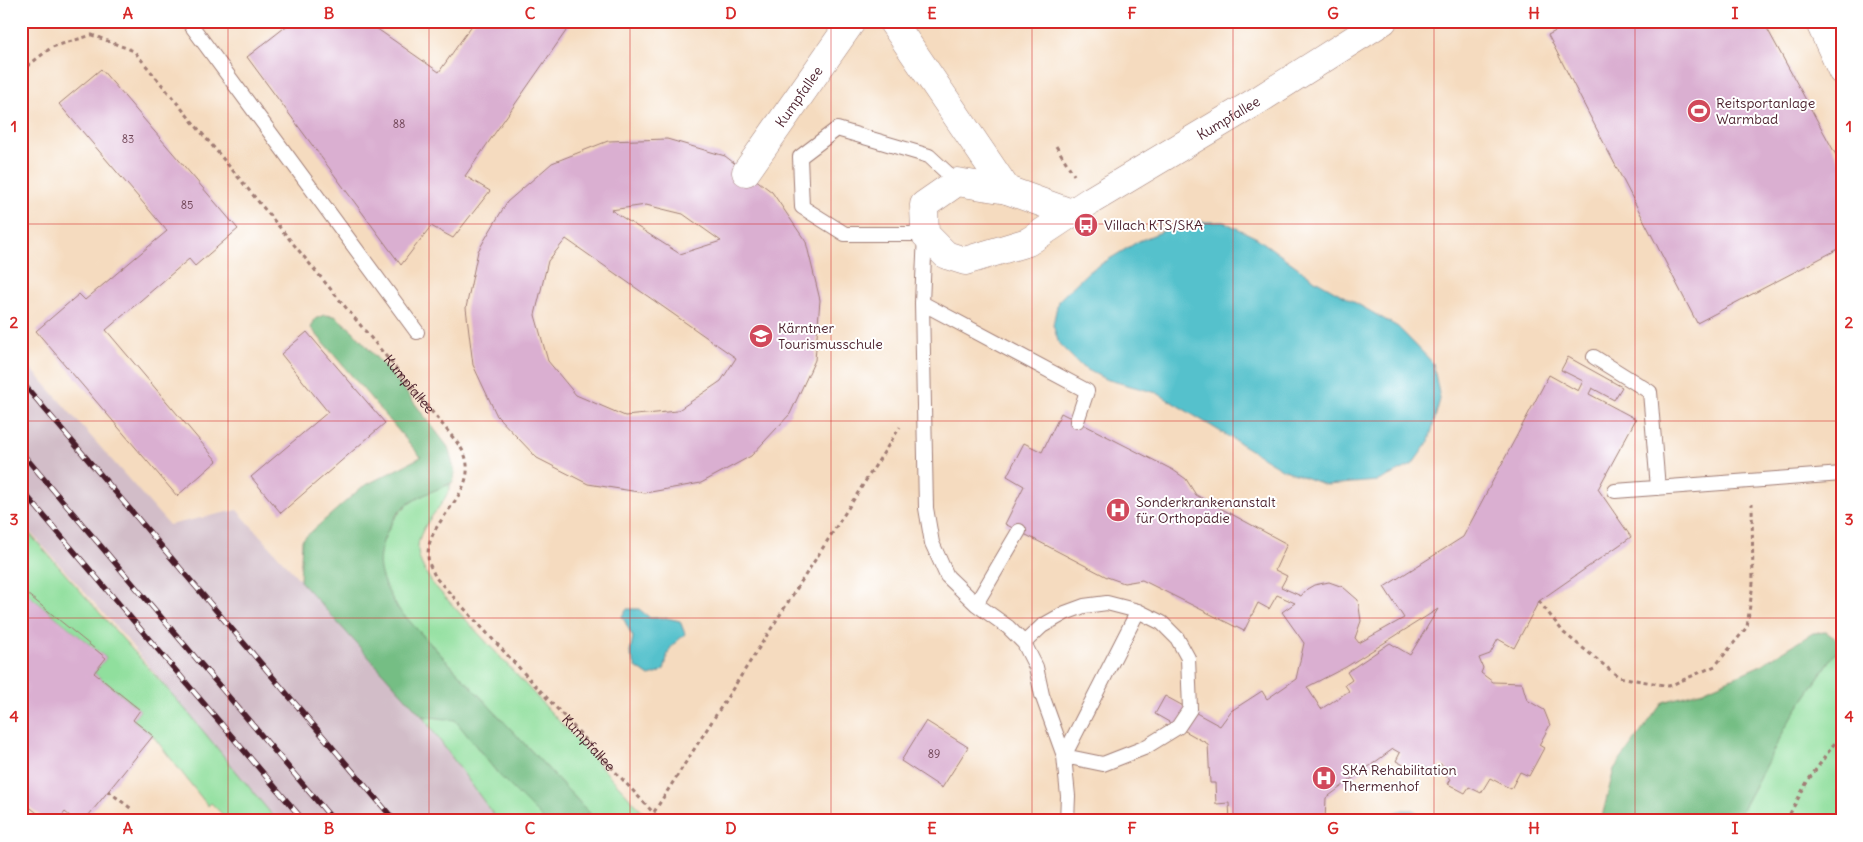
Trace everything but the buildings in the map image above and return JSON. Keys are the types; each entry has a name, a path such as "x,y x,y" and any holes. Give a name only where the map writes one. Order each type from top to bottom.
{"street":[{"name":"Kumpfallee","path":"746,172 852,21"},
{"path":"892,21 1006,190"},
{"name":"Kumpfallee","path":"925,234 946,255 965,261 1028,242 1071,212 1257,101 1383,21"},
{"path":"1819,21 1842,71"},
{"path":"925,234 924,205 957,182 1006,190 1071,212"}],"lane":[{"path":"188,21 417,332"},
{"path":"957,182 929,156 837,129 800,157 802,207 845,234 925,234 922,304 923,390 926,508 932,543 947,576 976,604 1008,627 1024,643 1036,667 1042,695 1064,756 1068,796 1067,821"},
{"path":"922,304 1086,391 1077,421"},
{"path":"1594,357 1650,392 1658,488"},
{"path":"1616,491 1842,474"},
{"path":"976,604 1019,531"},
{"path":"1024,643 1042,626 1065,613 1084,606 1107,603 1138,610 1162,623 1177,638 1188,658 1190,709 1178,727 1144,748 1102,764 1064,756"},
{"path":"1064,756 1138,610"}],"path":[{"name":"Kumpfallee","path":"21,71 52,47 92,35 134,51 447,430 466,457 468,470 464,484 433,534 429,549 429,562 436,578 661,821"},
{"path":"654,812 923,390"},
{"path":"1539,601 1564,633 1619,677 1669,686 1715,666 1747,627 1753,583 1751,481"},
{"path":"1786,821 1807,782 1842,733"},
{"path":"108,791 133,810"}],"shaded area":[{"path":"21,357 169,525 237,510 422,716 498,821 277,821 123,635 21,522"}],"green space":[{"path":"324,315 335,316 353,331 403,388 448,447 455,473 453,482 405,506 388,530 382,546 379,565 383,581 392,599 398,609 597,821 545,821 499,775 455,720 422,716 300,581 302,540 362,487 421,457 311,328 315,319"},
{"path":"451,484 445,498 428,521 419,539 419,555 426,573 433,584 651,821 597,821 398,609 380,572 378,559 381,545 396,516 411,502 429,492"},
{"path":"21,524 185,709 277,821 229,821 211,803 208,806 153,736 133,720 140,710 94,673 106,658 21,589"},
{"path":"1826,632 1842,643 1789,721 1736,821 1601,821 1614,769 1663,702 1703,691 1759,666 1813,633"},
{"path":"1842,643 1842,821 1736,821 1789,721"},
{"path":"422,716 455,719 499,775 545,821 498,821"}],"water":[{"path":"1185,222 1224,222 1257,238 1315,280 1398,327 1433,363 1440,399 1429,441 1412,465 1378,481 1326,485 1282,469 1157,393 1105,379 1082,367 1059,344 1053,325 1058,301 1088,272 1139,241"},
{"path":"627,609 639,609 650,618 667,618 680,621 685,634 670,649 665,667 661,672 649,676 636,667 630,653 633,637 622,616"},
{"path":"1413,810 1432,821 1387,821 1393,813"}],"railway":[{"path":"21,381 395,821"},
{"path":"21,452 334,821"},
{"path":"21,489 304,821"}],"place":[{"name":"Reitsportanlage Warmbad","path":"1699,111"},
{"name":"Villach KTS/SKA","path":"1086,225"},
{"name":"Kärntner Tourismusschule","path":"761,336"},
{"name":"Sonderkrankenanstalt für Orthopädie","path":"1118,510"},
{"name":"SKA Rehabilitation Thermenhof","path":"1324,778"}]}
